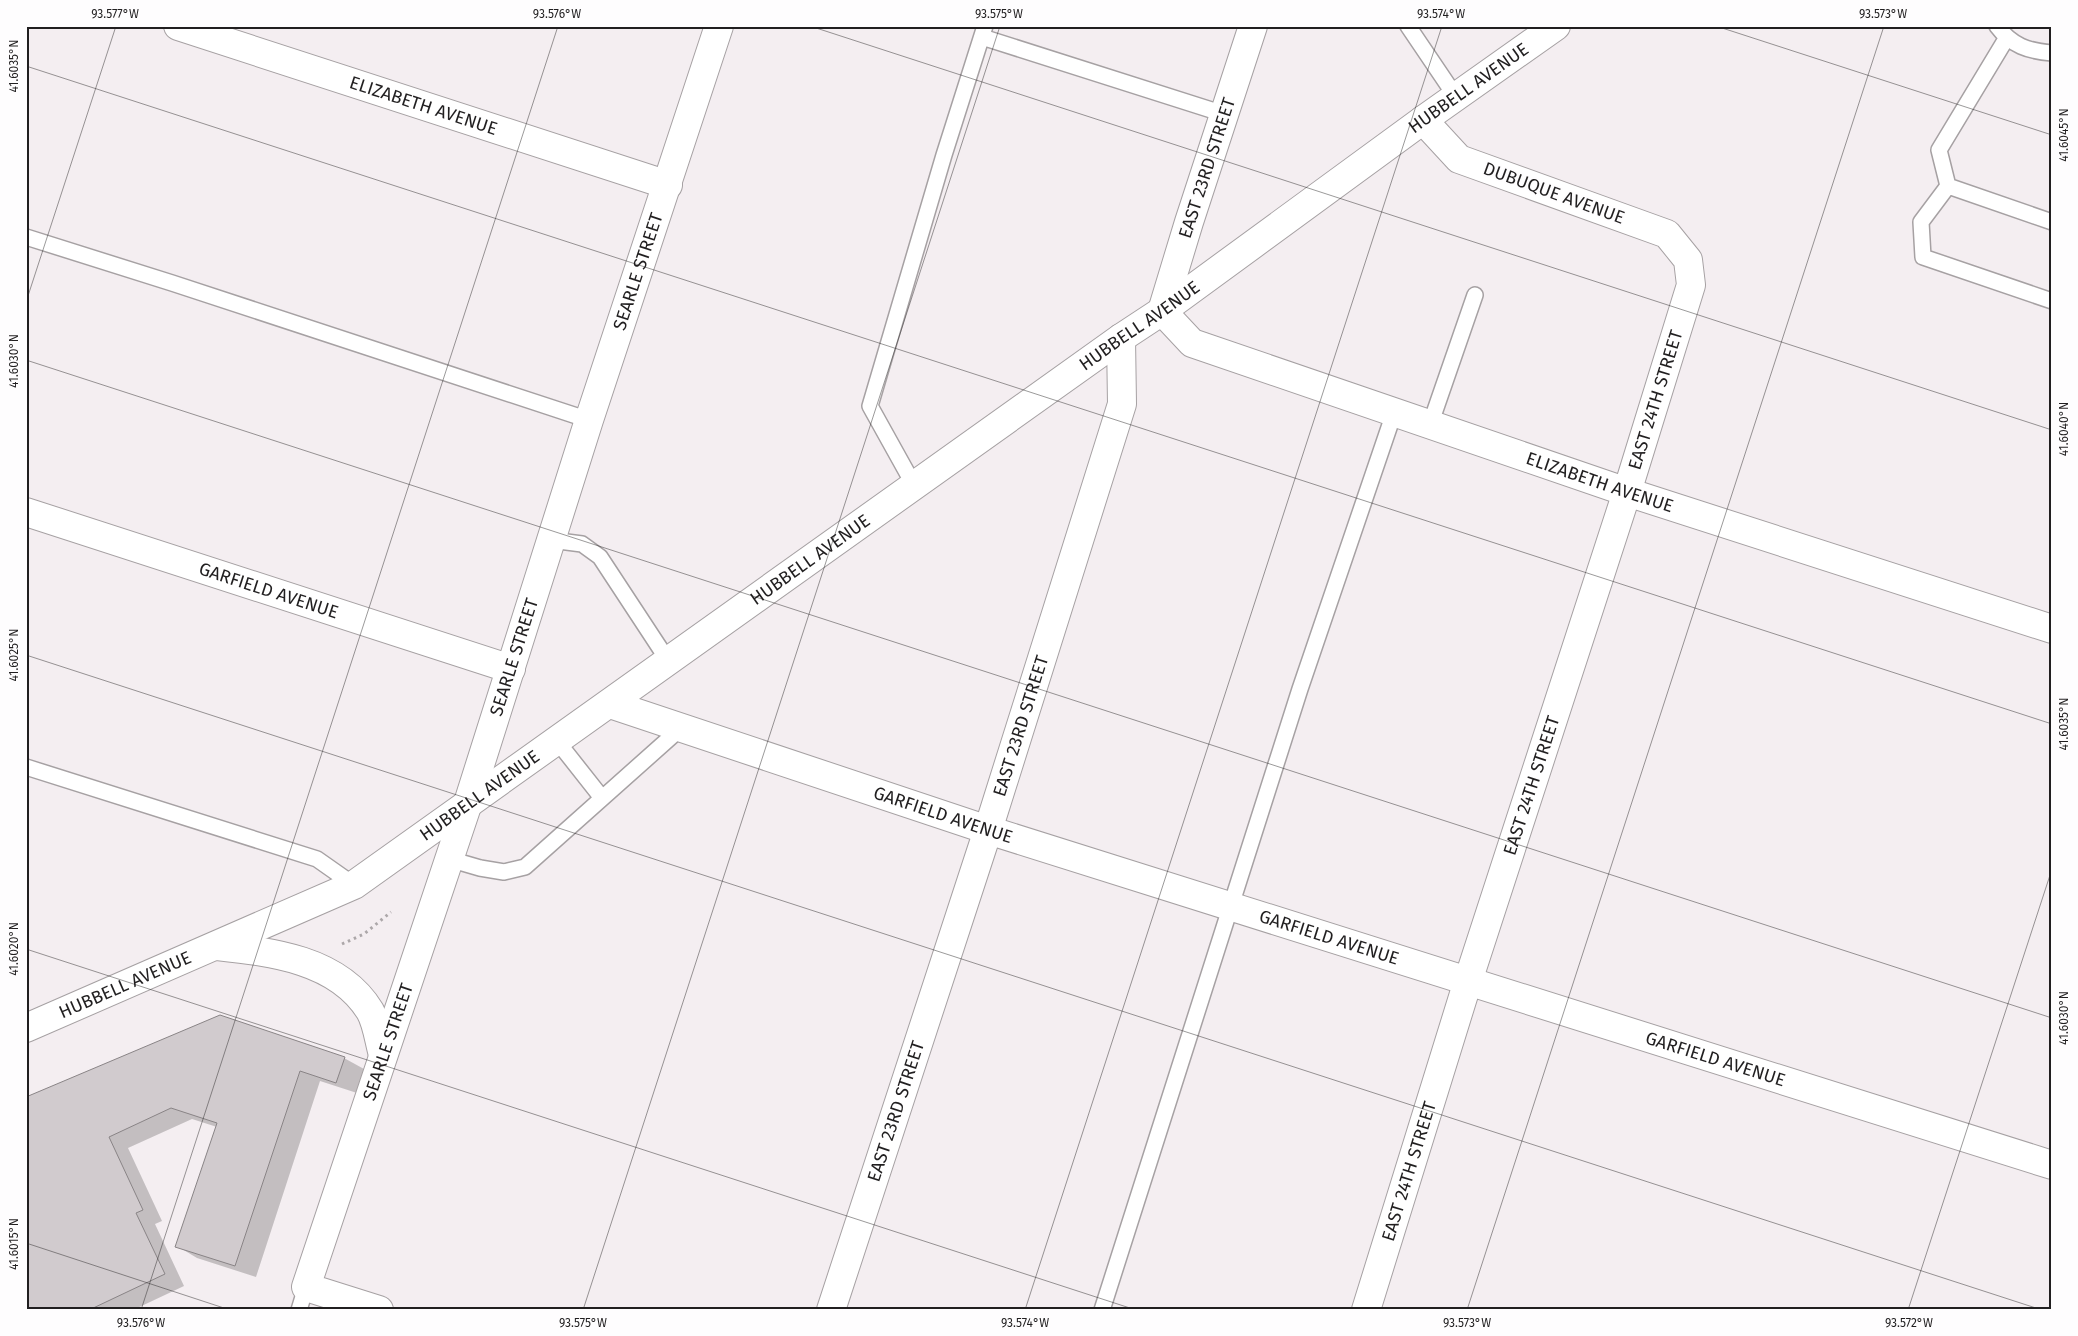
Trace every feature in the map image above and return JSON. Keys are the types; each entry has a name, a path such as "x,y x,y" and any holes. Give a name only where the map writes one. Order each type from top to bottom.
{"street":[{"name":"ELIZABETH AVENUE","path":"178,26 668,185"},
{"name":"SEARLE STREET","path":"302,1298 467,806 588,420 668,185 719,26"},
{"name":"EAST 23RD STREET","path":"1162,311 1253,26"},
{"name":"HUBBELL AVENUE","path":"26,1028 354,885 915,487 1121,338 1162,311 1422,120 1556,26"},
{"name":"DUBUQUE AVENUE","path":"1422,120 1459,159 1667,234 1688,260"},
{"name":"EAST 24TH STREET","path":"1366,1310 1468,981 1627,492 1691,285 1688,260"},
{"name":"ELIZABETH AVENUE","path":"1162,311 1192,343 1627,492 2052,629"},
{"name":"EAST 23RD STREET","path":"831,1310 988,830 1122,404 1121,338"},
{"name":"GARFIELD AVENUE","path":"26,512 511,669"},
{"name":"GARFIELD AVENUE","path":"610,704 988,830 2052,1165"},
{"path":"214,946 259,950 302,961 329,972 351,986 370,1012 383,1055"},
{"path":"302,1298 379,1310"}],"lane":[{"path":"1408,26 1456,97"},
{"path":"915,487 870,406 944,155 983,31 1224,114"},
{"path":"1948,186 1939,150 2001,32 2031,52 2052,53"},
{"path":"1948,186 2052,222"},
{"path":"1948,186 1921,222 1923,257 2052,301"},
{"path":"26,237 588,420"},
{"path":"1430,425 1476,295"},
{"path":"1102,1310 1300,689 1394,413"},
{"path":"551,540 582,544 600,557 669,662"},
{"path":"449,859 480,868 504,872 525,867 681,728"},
{"path":"558,741 602,798"},
{"path":"26,767 317,858 354,885"}],"path":[{"path":"334,947 364,934 391,912"}],"building":[{"path":"220,1015 345,1057 336,1083 300,1071 235,1266 175,1247 217,1123 171,1108 109,1137 143,1210 136,1213 165,1274 89,1310 26,1310 26,1097"}]}
